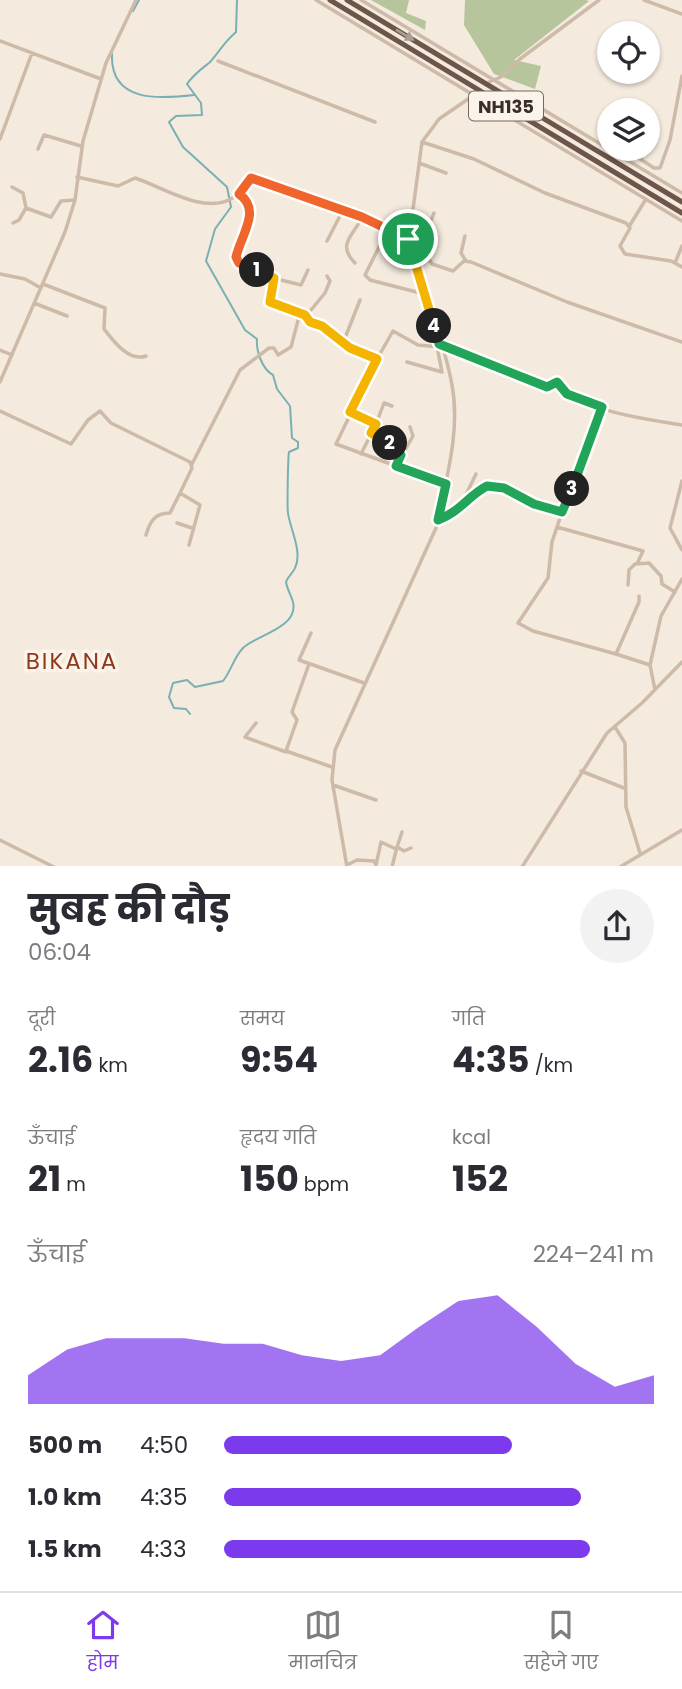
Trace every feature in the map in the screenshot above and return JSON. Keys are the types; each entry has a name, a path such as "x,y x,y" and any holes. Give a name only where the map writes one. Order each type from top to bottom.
{"highway":[{"name":"NH135","path":"330,0 682,213"},
{"name":"NH135","path":"347,0 682,202"}],"street":[{"path":"0,382 42,286 75,200 81,146 101,79 111,49 136,0"},
{"path":"316,0 682,221"},
{"path":"361,0 491,81 682,193"},
{"path":"491,81 599,0"},
{"path":"644,0 682,14"},
{"path":"0,41 101,79"},
{"path":"0,139 32,53"},
{"path":"218,61 375,122"},
{"path":"652,175 661,166 670,140 682,76"},
{"path":"376,866 374,861 361,860 347,866 332,767 337,744 438,520 454,403 408,239 411,233 422,142 439,119 474,95"},
{"path":"38,149 44,135 81,146"},
{"path":"422,142 474,159 539,191 630,225"},
{"path":"644,161 656,169"},
{"path":"419,163 446,173"},
{"path":"77,177 118,186 135,178 183,197 206,202 222,202 239,194 249,180 256,178 362,217 408,239"},
{"path":"12,187 23,193 26,208 19,220 13,222"},
{"path":"239,194 248,200 251,208 236,260 274,278 302,285 308,270"},
{"path":"646,199 621,242 625,254 675,263 682,267"},
{"path":"26,208 52,217 61,201 75,200"},
{"path":"327,241 342,211"},
{"path":"411,233 426,233 434,213"},
{"path":"355,263 344,245 362,217"},
{"path":"388,229 365,275 370,280 424,294"},
{"path":"466,236 461,253 466,261 567,302 682,342"},
{"path":"675,263 682,246"},
{"path":"412,252 427,256 432,264 450,271 456,270 466,261"},
{"path":"0,274 24,279 105,308 104,329 117,347 130,355 146,356"},
{"path":"306,316 326,293 330,281 327,275"},
{"path":"274,278 270,302 306,316 343,343 377,359"},
{"path":"343,343 360,300"},
{"path":"34,303 66,316"},
{"path":"146,535 154,517 161,513 170,513 240,370 274,348 278,355 291,347 300,313"},
{"path":"444,483 336,444 393,331 418,345 439,346 547,387 557,382 567,394 602,407 682,425"},
{"path":"407,362 442,372 439,346"},
{"path":"0,350 12,355"},
{"path":"361,454 384,402 392,406"},
{"path":"602,407 551,545 548,578 518,623 533,631 650,665"},
{"path":"0,411 71,444 88,420 100,411 115,425 192,464"},
{"path":"350,412 376,424"},
{"path":"396,466 413,436 410,427"},
{"path":"371,433 392,445 401,455"},
{"path":"438,520 458,512 475,474"},
{"path":"682,481 670,528 682,550"},
{"path":"461,505 472,500 482,488 492,485 504,488 534,504 562,512"},
{"path":"180,493 200,504 189,545"},
{"path":"177,523 192,528"},
{"path":"557,527 643,551 637,564 629,570 628,585"},
{"path":"637,564 652,564 661,576 662,584 675,592"},
{"path":"654,690 650,665 661,615 682,579"},
{"path":"616,654 639,602 639,596"},
{"path":"310,633 299,658 364,683"},
{"path":"522,866 581,771 615,727 682,662"},
{"path":"286,752 297,720 293,710 309,664"},
{"path":"256,723 245,737 332,767"},
{"path":"615,727 625,743 627,812 640,853"},
{"path":"581,771 625,788"},
{"path":"333,785 376,800"},
{"path":"620,866 682,830"},
{"path":"392,866 402,832"},
{"path":"0,840 54,866"},
{"path":"376,866 381,842 404,851 411,848"}],"green space":[{"path":"371,0 409,0 406,13 426,21 425,30"},
{"path":"465,0 589,1 514,60 541,66 535,89 494,74 464,25"}],"waterway":[{"path":"133,11 139,0"},
{"path":"190,714 186,709 174,708 169,697 173,683 187,680 195,687 223,681 243,648 283,625 290,618 293,602 286,582 295,568 298,555 288,509 289,452 298,448 298,442 292,438 290,406 277,389 273,375 263,364 257,339 245,330 206,261 215,229 231,207 227,187 183,147 169,122 176,116 202,115 201,103 187,84 236,32 237,0"},
{"path":"112,54 119,82 128,90 152,97 194,95"}],"district":[{"name":"BIKANA","path":"72,661"}],"route":[{"path":"251,178 256,178 331,208 362,217 408,239 439,344 547,387 557,382 565,393 602,407 562,512 534,504 504,488 492,485 482,488 472,500 464,502 458,512 438,520 442,512 446,484 396,466 401,455 392,445 371,433 376,424 350,412 377,359 350,348 322,326 310,322 305,315 272,304 269,298 274,278 236,260 251,208 248,200 239,194 251,178"}]}
